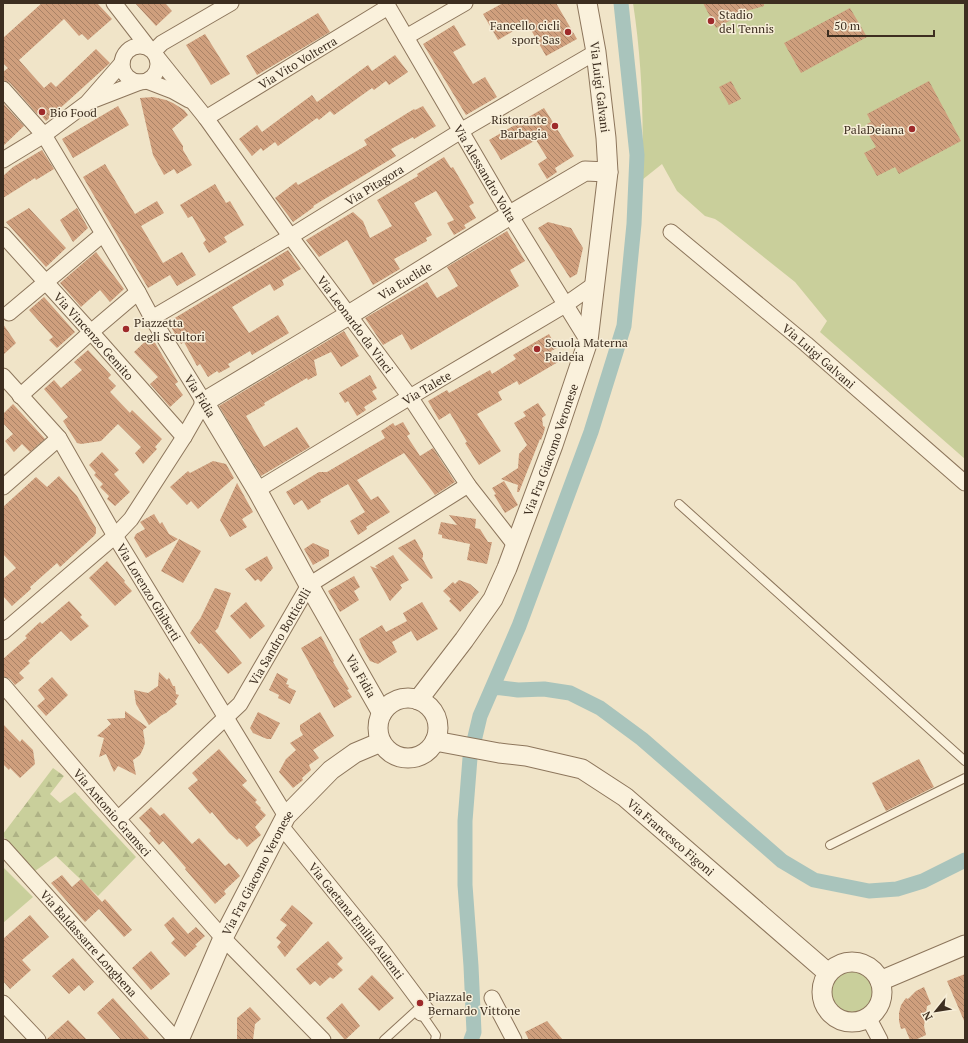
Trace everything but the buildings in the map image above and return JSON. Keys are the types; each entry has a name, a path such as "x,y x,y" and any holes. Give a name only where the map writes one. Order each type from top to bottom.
{"street":[{"path":"153,52 162,43 232,3"},
{"path":"406,37 465,3"},
{"name":"Via Luigi Galvani","path":"587,3 596,52 606,138 608,172"},
{"name":"Via Alessandro Volta","path":"387,5 510,215 588,342"},
{"name":"Via Vito Volterra","path":"206,118 387,5"},
{"name":"Via Leonardo da Vinci","path":"117,7 206,118 290,236 410,397 468,485 515,545"},
{"name":"Via Leonardo da Vinci","path":"117,7 128,36 125,57"},
{"path":"3,160 44,135 87,103 134,46 141,45 153,52 158,64 157,71 153,77 87,103"},
{"name":"Via Pitagora","path":"152,318 290,236 460,131 596,52"},
{"path":"125,57 123,70 127,76 133,80 143,81"},
{"name":"Via Leonardo da Vinci","path":"143,81 173,91 195,104"},
{"name":"Via Fidia","path":"3,89 44,135 152,318 257,490 382,713"},
{"name":"Via Euclide","path":"204,402 510,215 585,171 608,172"},
{"name":"Via Fra Giacomo Veronese","path":"418,700 493,599 507,568 553,445 588,342 608,172"},
{"name":"Via Luigi Galvani","path":"671,232 806,344 965,483"},
{"path":"9,314 103,234"},
{"name":"Via Vincenzo Gemito","path":"3,235 184,437"},
{"name":"Via Talete","path":"257,490 565,305 595,284"},
{"path":"20,396 138,292"},
{"name":"Via Lorenzo Ghiberti","path":"3,376 60,438 115,536 226,718 283,821"},
{"path":"3,632 115,536 131,519 184,437 204,402"},
{"path":"3,487 60,438"},
{"name":"Via Sandro Botticelli","path":"118,819 240,704 309,585 468,485"},
{"name":"Via Antonio Gramsci","path":"3,685 223,938 323,1040"},
{"path":"408,698 418,700 427,705 434,713 437,723 437,732 444,743 429,749 422,755 408,758 394,755 381,742 378,733 378,722 382,713 389,705 398,700 408,698"},
{"name":"Via Fra Giacomo Veronese","path":"177,1040 223,938 283,821 331,770 355,753 381,742"},
{"name":"Via Francesco Figoni","path":"444,743 526,756 582,769 625,797 828,973"},
{"name":"Via Gaetana Emilia Aulenti","path":"283,821 427,1011 421,1014"},
{"name":"Via Baldassarre Longhena","path":"3,847 177,1040"},
{"path":"880,981 965,945"},
{"path":"856,962 866,966 874,972 880,981 882,991 876,1010 868,1017 860,1021 850,1022 841,1020 826,1008 822,990 824,981 828,973 836,966 856,962"},
{"path":"492,998 514,1040"},
{"path":"3,1003 34,1039"},
{"path":"868,1017 880,1040"}],"lane":[{"path":"679,504 965,761"},
{"path":"830,845 965,778"},
{"path":"384,1040 418,1009 436,1035 434,1040"}],"green space":[{"path":"633,3 965,3 965,459 820,332 827,321 795,282 721,223 715,219 705,216 677,191 662,164 642,180 642,91"},
{"path":"53,768 64,776 50,794 60,803 75,792 136,857 98,896 56,856 35,871 3,836"},
{"path":"3,867 33,897 3,923"},
{"path":"848,970 856,970 868,976 874,988 874,996 868,1008 856,1014 848,1014 836,1008 830,996 830,988 836,976"}],"waterway":[{"path":"471,1040 474,1032 465,885 465,821 470,758 480,716 519,626 591,432 624,326 634,224 637,155 621,3"},
{"path":"494,687 518,690 544,689 570,693 600,708 642,739 782,861 814,880 869,891 897,889 923,881 965,860"}],"place":[{"name":"Stadio del Tennis","path":"711,21"},
{"name":"Fancello cicli sport Sas","path":"568,32"},
{"name":"Bio Food","path":"42,112"},
{"name":"Ristorante Barbagia","path":"555,126"},
{"name":"PalaDeiana","path":"912,129"},
{"name":"Piazzetta degli Scultori","path":"126,329"},
{"name":"Scuola Materna Paideia","path":"537,349"},
{"name":"Piazzale Bernardo Vittone","path":"420,1003"}]}
